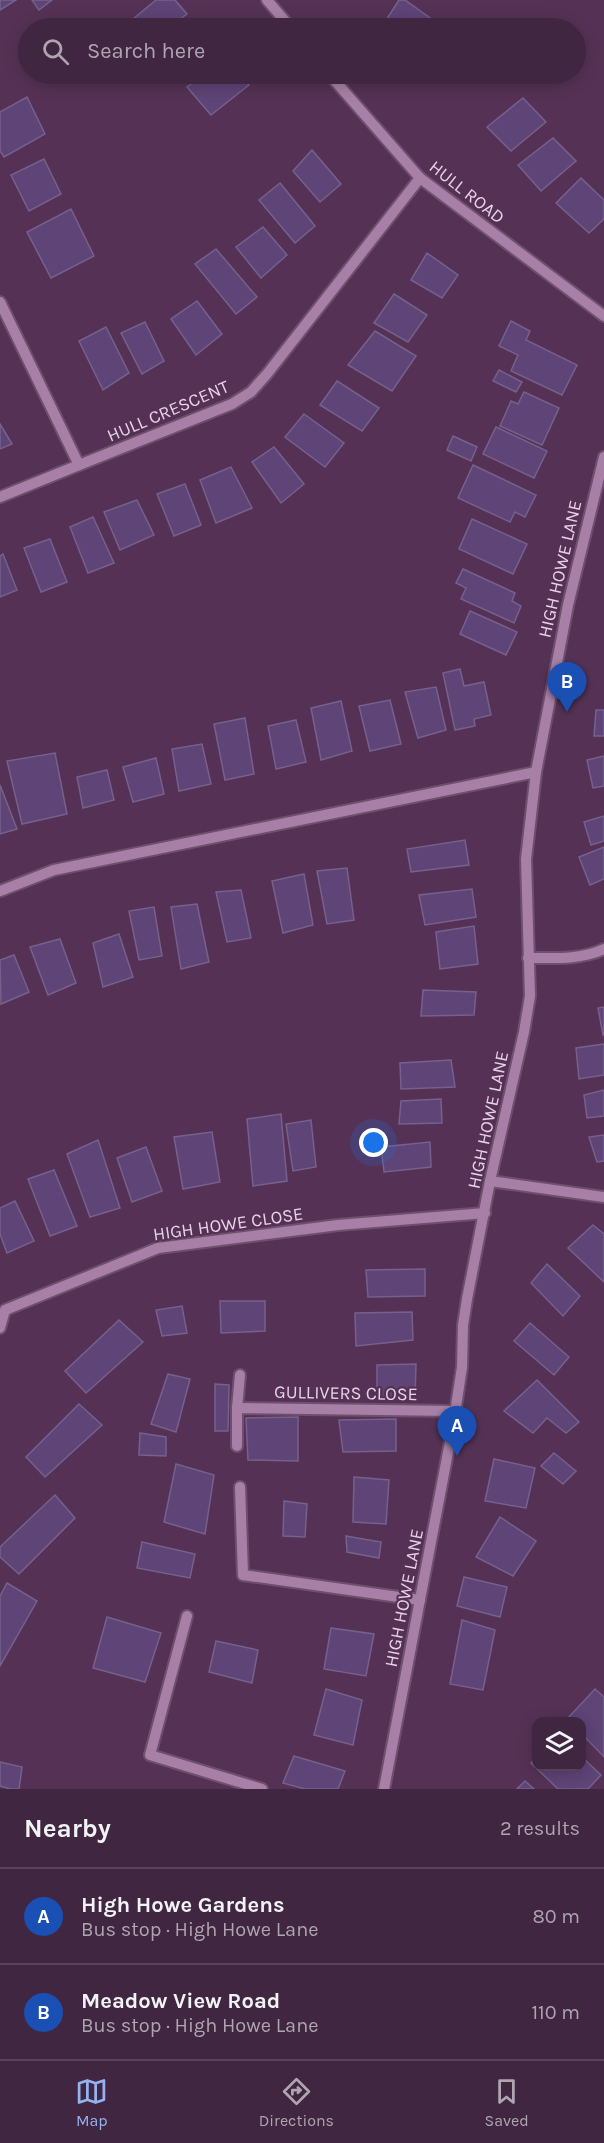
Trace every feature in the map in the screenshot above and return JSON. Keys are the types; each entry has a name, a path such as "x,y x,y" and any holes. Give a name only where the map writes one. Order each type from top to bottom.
{"street":[{"path":"267,0 282,18"},
{"name":"HULL ROAD","path":"338,84 420,178 604,316"},
{"name":"HULL CRESCENT","path":"0,496 232,404 251,392 420,178"},
{"path":"0,302 79,465"},
{"name":"HIGH HOWE LANE","path":"384,1789 433,1537 462,1367 463,1325 490,1181 530,996 526,859 536,772 565,616 604,457"},
{"path":"0,891 54,870 536,772"},
{"path":"528,958 569,957 594,954 604,949"},
{"path":"490,1181 604,1197"},
{"name":"HIGH HOWE CLOSE","path":"0,1328 2,1311 158,1248 338,1225 485,1213"},
{"path":"237,1446 240,1375"},
{"name":"GULLIVERS CLOSE","path":"237,1408 454,1411"},
{"path":"240,1487 243,1575 420,1600"},
{"path":"187,1616 150,1755 262,1789"}],"building":[{"path":"0,0 16,0 0,10"},
{"path":"32,0 52,0 39,10"},
{"path":"156,0 175,0 187,14 182,18 134,18"},
{"path":"399,0 405,0 430,18 387,18"},
{"path":"191,84 249,85 211,115 187,87"},
{"path":"27,97 45,134 4,157 0,151 0,112"},
{"path":"523,98 546,122 511,151 487,127"},
{"path":"553,138 576,161 541,191 518,165"},
{"path":"312,150 341,184 320,202 293,171"},
{"path":"44,159 61,194 29,211 11,175"},
{"path":"581,178 604,200 604,219 589,233 556,203"},
{"path":"280,183 315,226 295,243 259,200"},
{"path":"71,209 94,256 51,278 27,232"},
{"path":"263,227 287,255 261,278 236,247"},
{"path":"216,249 257,297 236,314 195,264"},
{"path":"427,253 458,275 442,298 411,280"},
{"path":"394,294 427,315 408,342 374,323"},
{"path":"197,301 222,334 196,355 171,319"},
{"path":"511,321 530,331 526,340 577,365 562,395 511,371 518,355 499,346"},
{"path":"145,322 164,361 142,374 121,333"},
{"path":"106,327 129,373 103,390 79,341"},
{"path":"375,331 416,356 392,391 348,365"},
{"path":"499,370 522,382 516,392 493,381"},
{"path":"337,381 379,408 362,431 320,405"},
{"path":"524,392 559,408 542,445 500,426 511,401 518,404"},
{"path":"304,414 344,443 325,467 285,437"},
{"path":"0,424 12,444 0,449"},
{"path":"496,427 547,451 534,478 483,454"},
{"path":"453,436 477,447 471,461 447,450"},
{"path":"274,447 304,484 281,503 252,462"},
{"path":"473,465 536,495 525,517 515,512 510,522 458,498"},
{"path":"231,467 252,508 216,523 200,480"},
{"path":"185,484 201,525 174,536 157,494"},
{"path":"137,500 154,535 120,550 104,512"},
{"path":"93,517 114,563 88,573 70,527"},
{"path":"472,519 527,544 513,574 459,549"},
{"path":"50,539 67,582 41,592 24,548"},
{"path":"3,554 17,590 0,597 0,556"},
{"path":"463,569 515,593 512,601 521,606 514,623 461,599 466,588 456,583"},
{"path":"470,611 517,632 506,655 460,634"},
{"path":"460,669 464,686 484,682 491,715 474,719 475,726 455,730 443,673"},
{"path":"436,687 446,730 418,738 405,692"},
{"path":"390,700 401,744 370,751 359,706"},
{"path":"341,701 352,751 321,760 311,708"},
{"path":"596,710 604,710 604,736 594,736"},
{"path":"245,718 254,774 225,780 214,724"},
{"path":"296,720 306,762 276,769 268,726"},
{"path":"202,744 211,784 179,791 172,749"},
{"path":"55,753 67,814 22,824 7,761"},
{"path":"604,756 604,786 593,788 587,760"},
{"path":"156,758 164,794 133,802 123,767"},
{"path":"107,770 114,800 83,808 77,777"},
{"path":"0,785 17,829 0,834"},
{"path":"604,816 604,841 591,845 584,822"},
{"path":"465,840 469,865 411,872 407,849"},
{"path":"604,847 604,879 590,885 579,857"},
{"path":"347,868 354,920 327,924 317,871"},
{"path":"304,874 313,925 283,933 272,881"},
{"path":"472,889 476,917 425,925 419,895"},
{"path":"241,890 251,938 227,942 216,892"},
{"path":"197,904 209,962 181,969 171,907"},
{"path":"154,907 162,956 139,960 129,911"},
{"path":"474,926 478,964 440,969 436,932"},
{"path":"119,934 133,977 103,987 93,943"},
{"path":"60,939 76,983 48,995 30,947"},
{"path":"14,955 29,992 1,1004 0,960"},
{"path":"423,990 476,992 474,1015 421,1016"},
{"path":"604,1007 604,1034 603,1035 598,1008"},
{"path":"604,1044 604,1075 579,1079 576,1048"},
{"path":"451,1060 455,1087 401,1089 400,1063"},
{"path":"604,1090 604,1116 587,1118 584,1095"},
{"path":"441,1099 442,1123 399,1124 401,1101"},
{"path":"281,1114 287,1181 253,1186 247,1119"},
{"path":"311,1120 316,1167 293,1171 286,1124"},
{"path":"212,1132 220,1182 183,1189 174,1137"},
{"path":"604,1135 604,1161 597,1162 589,1137"},
{"path":"98,1140 120,1208 90,1217 67,1154"},
{"path":"430,1142 431,1167 384,1172 381,1147"},
{"path":"146,1147 162,1191 132,1202 117,1158"},
{"path":"54,1170 77,1226 50,1236 28,1179"},
{"path":"15,1201 34,1241 7,1253 0,1234 0,1208"},
{"path":"593,1225 604,1234 604,1282 568,1248"},
{"path":"547,1264 580,1296 563,1316 531,1283"},
{"path":"425,1269 425,1296 368,1297 366,1270"},
{"path":"220,1301 265,1301 265,1331 221,1333"},
{"path":"182,1306 187,1333 162,1336 156,1310"},
{"path":"412,1312 413,1340 356,1346 355,1313"},
{"path":"119,1320 143,1342 86,1393 65,1371"},
{"path":"530,1323 569,1357 554,1375 514,1341"},
{"path":"416,1364 415,1399 377,1399 377,1365"},
{"path":"168,1374 190,1379 176,1432 151,1424"},
{"path":"537,1380 579,1422 566,1433 547,1418 533,1433 504,1411"},
{"path":"215,1384 229,1385 228,1431 215,1431"},
{"path":"79,1404 102,1425 45,1477 26,1457"},
{"path":"298,1417 298,1461 248,1460 246,1418"},
{"path":"396,1419 396,1451 343,1452 339,1420"},
{"path":"140,1433 166,1437 166,1456 139,1455"},
{"path":"554,1453 576,1471 563,1484 541,1466"},
{"path":"494,1459 535,1468 526,1508 485,1501"},
{"path":"176,1464 214,1475 205,1534 164,1522"},
{"path":"354,1477 389,1480 386,1524 353,1522"},
{"path":"55,1495 75,1518 19,1574 0,1557 0,1547"},
{"path":"284,1501 307,1504 305,1537 283,1536"},
{"path":"500,1517 536,1541 513,1576 476,1557"},
{"path":"346,1536 381,1542 379,1558 347,1552"},
{"path":"142,1542 195,1554 190,1578 137,1568"},
{"path":"464,1577 507,1587 500,1617 457,1606"},
{"path":"7,1583 37,1601 0,1666 0,1596"},
{"path":"107,1617 161,1633 145,1682 93,1668"},
{"path":"462,1620 495,1630 483,1690 450,1684"},
{"path":"331,1628 374,1634 366,1676 324,1669"},
{"path":"216,1641 258,1650 252,1683 209,1672"},
{"path":"326,1689 362,1700 353,1745 314,1735"},
{"path":"595,1689 604,1697 604,1757 586,1738 586,1717 569,1717"},
{"path":"294,1756 345,1771 338,1789 305,1789 283,1783"},
{"path":"586,1761 601,1775 588,1789 558,1789 539,1771 586,1771"},
{"path":"0,1762 22,1767 19,1789 0,1786"},
{"path":"525,1781 534,1789 517,1789"}],"place":[{"name":"Meadow View Road","path":"567,712"},
{"name":"High Howe Gardens","path":"457,1456"}]}
